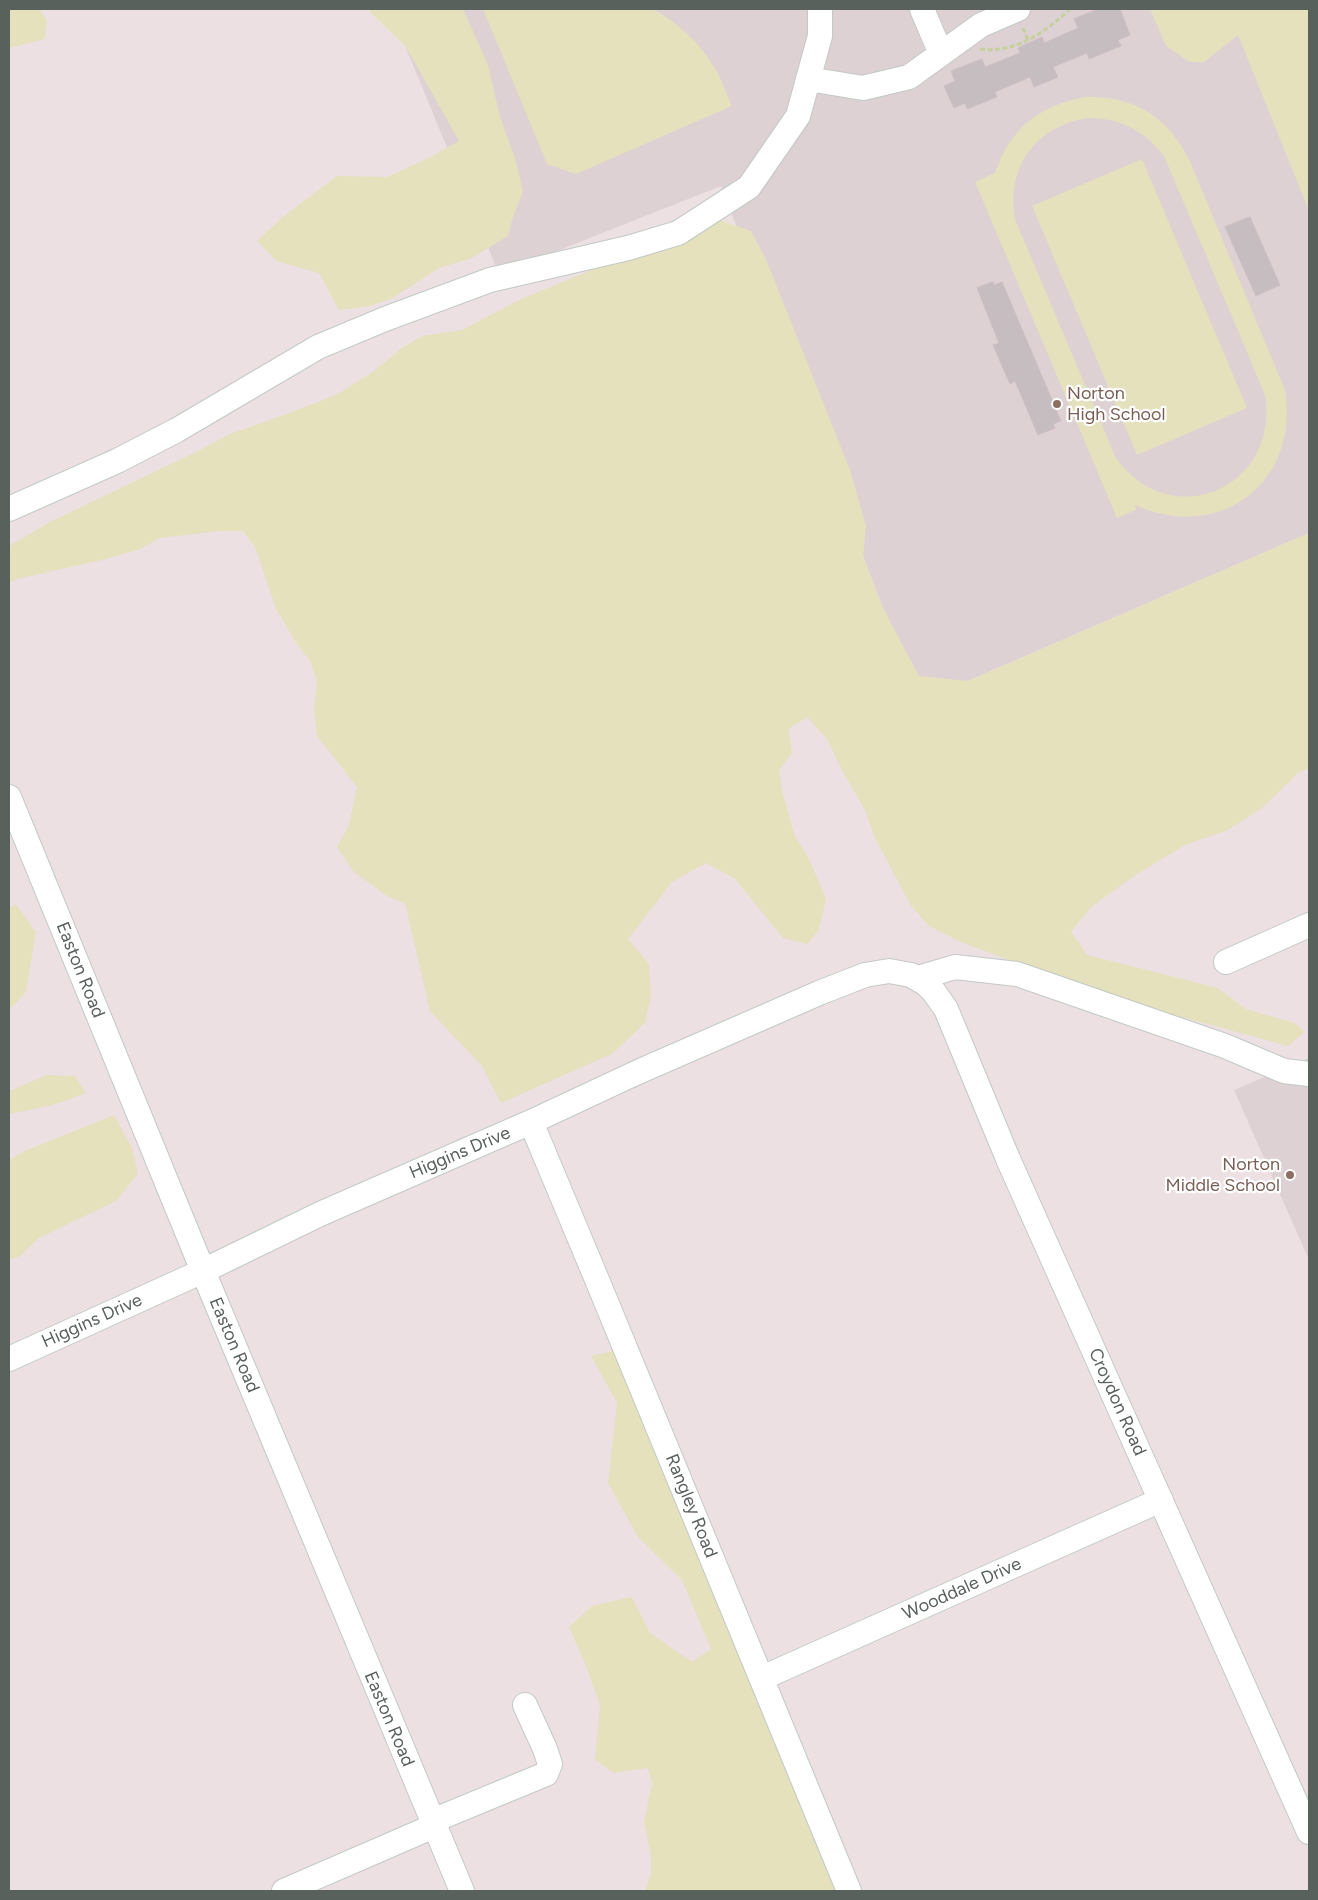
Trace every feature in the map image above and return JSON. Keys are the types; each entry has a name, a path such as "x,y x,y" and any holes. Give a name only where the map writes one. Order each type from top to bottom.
{"street":[{"path":"9,509 117,461 176,430 318,347 385,319 490,280 628,248 678,233 749,187 798,116 820,36 820,9"},
{"path":"922,9 941,54"},
{"path":"808,79 863,88 909,78 981,25 1018,9"},
{"name":"Easton Road","path":"9,797 203,1271 462,1891"},
{"path":"1226,962 1309,925"},
{"path":"918,978 956,967 1017,974 1225,1046 1284,1071 1309,1074"},
{"name":"Higgins Drive","path":"9,1359 203,1271 320,1214 819,993 865,975 889,971 901,972 918,978"},
{"name":"Croydon Road","path":"918,978 934,992 946,1009 1008,1159 1309,1832"},
{"name":"Rangley Road","path":"531,1122 849,1891"},
{"name":"Wooddale Drive","path":"762,1678 1161,1500"},
{"path":"284,1891 546,1774 550,1764 526,1705"}],"shaded area":[{"path":"9,9 39,9 47,20 45,39 9,48"},
{"path":"370,9 463,9 488,65 500,117 516,161 523,192 508,236 472,258 439,268 393,298 370,306 339,310 319,273 277,261 257,241 283,217 337,176 387,177 431,157 459,141 406,47 370,12"},
{"name":"Norton High School","path":"390,9 1309,9 1309,533 919,702 721,186 499,274"},
{"path":"483,9 653,9 680,27 702,50 722,81 732,106 576,174 547,164"},
{"path":"1150,9 1309,9 1309,211 1238,35 1204,62 1190,62 1166,46"},
{"path":"1086,97 1103,98 1119,100 1134,105 1159,120 1180,144 1189,159 1285,390 1286,423 1280,453 1267,477 1248,497 1224,510 1196,516 1166,515 1135,505 1136,510 1117,518 975,182 995,173 1001,157 1009,144 1028,122 1054,106","holes":["1087,118 1110,120 1130,127 1148,139 1164,156 1265,395 1265,428 1256,455 1239,476 1217,490 1191,496 1165,494 1139,481 1116,458 1015,219 1013,200 1015,183 1020,167 1028,152 1039,140 1053,130"]},
{"path":"1142,159 1247,408 1137,455 1032,206"},
{"path":"717,219 751,231 766,259 850,470 866,526 863,557 883,608 919,676 968,681 1309,533 1309,768 1298,773 1262,808 1228,830 1185,845 1137,874 1091,907 1071,932 1087,955 1218,988 1246,1009 1295,1023 1304,1032 1288,1046 1160,1011 1052,977 959,941 929,926 911,906 874,836 865,810 827,739 807,717 789,729 792,753 779,770 782,791 794,834 809,859 826,899 819,929 808,944 783,938 735,879 706,863 672,882 628,939 649,964 651,994 645,1023 612,1054 501,1103 482,1066 430,1011 405,903 387,896 354,872 337,847 349,825 357,787 317,736 314,709 317,681 310,661 297,644 276,609 255,547 243,531 218,531 160,538 141,549 17,579 9,583 9,546 52,521 230,434 338,394 374,371 402,348 422,336 462,330 521,299"},
{"path":"16,904 36,932 26,992 9,1010 9,908"},
{"name":"Norton Middle School","path":"1309,1058 1309,1260 1234,1090"},
{"path":"47,1075 75,1076 86,1093 53,1105 9,1114 9,1091"},
{"path":"114,1115 132,1148 138,1174 116,1201 39,1238 20,1256 9,1260 9,1161 20,1153"},
{"path":"621,1349 763,1699 835,1891 645,1891 651,1874 651,1856 644,1822 652,1784 648,1768 614,1773 595,1760 600,1705 569,1627 592,1606 632,1597 650,1633 692,1662 711,1649 682,1580 638,1537 608,1483 617,1403 591,1356"}],"building":[{"path":"1099,9 1120,9 1130,35 1118,40 1121,46 1089,59 1087,53 1053,67 1058,77 1034,87 1030,77 995,92 997,97 967,109 965,103 954,108 944,86 955,81 951,71 982,59 985,67 1020,53 1018,48 1042,37 1044,43 1078,28 1074,19"},
{"path":"1250,217 1280,285 1256,296 1225,227"},
{"path":"993,282 994,285 1002,282 1061,421 1053,424 1055,428 1038,435 1015,381 1010,384 993,345 999,343 977,288"}],"place":[{"name":"Norton High School","path":"1057,404"},
{"name":"Norton Middle School","path":"1290,1175"}]}
